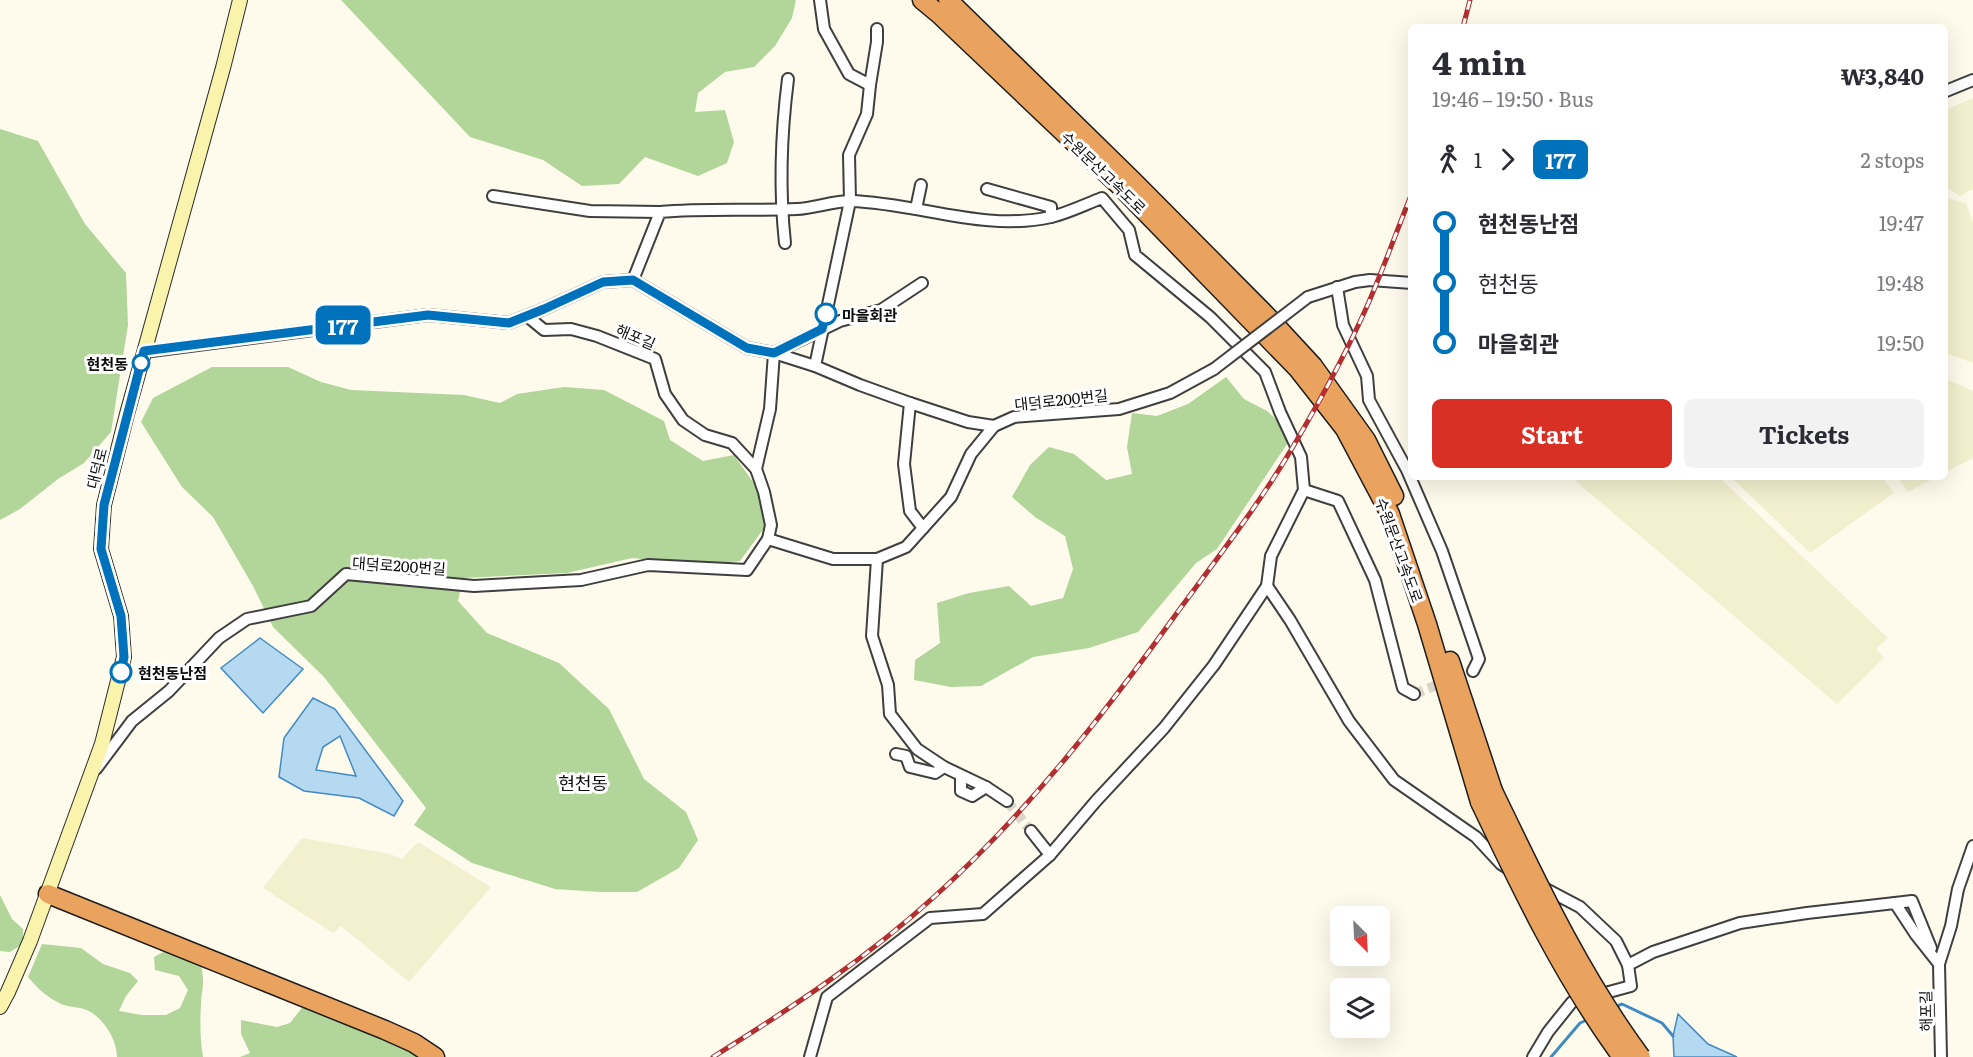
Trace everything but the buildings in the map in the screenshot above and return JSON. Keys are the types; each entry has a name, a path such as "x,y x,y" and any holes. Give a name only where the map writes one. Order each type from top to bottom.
{"highway":[{"name":"수원문산고속도로","path":"922,0 1122,188 1298,369 1346,429 1390,514 1486,796 1532,909 1571,981 1622,1057"},
{"name":"수원문산고속도로","path":"948,0 1263,312 1313,366 1366,440 1400,508 1486,796 1584,970 1626,1038 1641,1057"},
{"path":"48,894 384,1030 435,1057"}],"street":[{"name":"대덕로","path":"0,1007 26,951 91,776 102,744 124,657 121,616 101,549 104,505 240,0"},
{"path":"820,0 824,29 849,74 870,85"},
{"path":"815,366 850,201 849,155 867,114 878,42 877,29"},
{"path":"785,243 781,209 782,126 788,79"},
{"path":"1948,90 1973,80"},
{"path":"916,209 921,185"},
{"path":"987,189 1052,207 1051,217"},
{"path":"493,196 590,211 660,212 799,209 850,201 916,209 984,221 1018,221 1051,217 1102,198 1129,230 1135,255 1210,317 1265,372 1301,457 1304,490 1271,556 1267,586 1214,665 1164,728 1096,801 1050,855 983,914 930,918 827,997 810,1057"},
{"path":"633,280 660,212"},
{"path":"144,351 428,315 509,323 603,282 633,280 747,348 774,353 815,366 860,385 968,422 994,426"},
{"name":"대덕로200번길","path":"994,426 1014,417 1119,409 1170,393 1214,369 1308,297 1355,282 1370,280 1408,283"},
{"path":"774,353 840,321 881,310 922,283"},
{"path":"1337,287 1343,325 1366,376 1369,400 1408,472"},
{"name":"해포길","path":"527,316 544,330 571,329 597,336 655,359 665,394 683,420 705,435 732,443 756,469"},
{"path":"774,353 770,409 756,469 771,525 768,539 833,559 877,559 906,547 951,497 971,454 994,426"},
{"path":"910,403 904,464 910,511 923,528"},
{"path":"1411,480 1442,551 1479,659 1473,671"},
{"path":"1304,490 1338,501 1375,580 1403,688 1414,694"},
{"name":"대덕로200번길","path":"91,776 132,721 168,691 219,638 247,619 312,606 346,574 474,586 581,580 648,565 747,570 768,539"},
{"path":"877,559 872,636 888,685 890,714 917,749 944,767 986,787 1006,801"},
{"path":"1267,586 1290,620 1349,721 1394,780 1476,837 1501,864 1580,907 1616,941 1628,965 1631,986 1572,1002 1548,1032 1533,1057"},
{"path":"896,754 906,756 910,767 935,773 944,767"},
{"path":"1031,831 1050,855"},
{"path":"1939,964 1951,926 1958,889 1973,846"},
{"path":"1628,965 1653,952 1740,923 1912,901 1939,964"},
{"path":"1895,903 1939,964"},
{"name":"해포길","path":"1939,964 1941,1057"}],"shaded area":[{"path":"1973,98 1973,189 1960,196 1948,188 1948,109"},
{"path":"1948,198 1966,203 1973,222 1973,363 1948,354"},
{"path":"1948,380 1973,391 1973,458 1948,471"},
{"path":"1575,480 1722,480 1888,638 1876,649 1884,658 1837,704"},
{"path":"1734,480 1884,480 1894,493 1810,553"},
{"path":"1900,480 1930,480 1908,492"},
{"path":"302,838 390,854 402,859 418,842 491,887 409,982 341,926 333,933 263,888"}],"green space":[{"path":"341,0 796,0 792,18 775,46 754,67 725,72 698,93 695,112 725,110 734,142 727,163 698,176 645,157 619,184 582,186 543,160 470,137"},
{"path":"0,129 38,141 85,224 126,273 128,325 111,432 84,463 58,479 20,509 0,520"},
{"path":"212,367 288,367 321,382 351,390 464,395 500,403 517,394 564,387 604,390 664,421 670,440 703,461 734,455 760,492 765,527 740,561 703,565 632,558 567,573 463,578 458,601 487,633 559,663 609,709 644,779 686,812 698,840 679,868 637,892 555,889 472,863 414,825 426,808 324,677 273,627 253,586 213,517 182,487 141,422 153,398"},
{"path":"1226,377 1244,399 1267,411 1293,435 1217,549 1196,563 1138,632 1089,648 1033,657 981,686 951,687 914,680 915,660 940,643 937,603 969,593 1009,586 1031,606 1063,598 1073,569 1065,536 1035,517 1012,497 1030,465 1049,447 1074,454 1106,480 1132,474 1127,447 1132,413 1157,416 1188,404"},
{"path":"0,895 12,919 23,929 23,944 10,952 0,951"},
{"path":"42,944 81,948 103,964 130,973 138,981 126,996 119,1011 142,1015 166,1015 180,1008 188,990 179,976 155,970 154,957 167,950 201,966 203,981 200,1031 203,1057 117,1057 111,1035 97,1017 84,1009 56,1001 28,977"},
{"path":"305,1004 426,1057 240,1057 250,1053 241,1034 241,1020 277,1027 290,1023"}],"water":[{"path":"260,638 303,669 263,713 221,668"},
{"path":"313,698 335,709 403,801 394,816 359,798 304,791 279,777 284,738","holes":["340,736 356,776 316,770 323,747"]},
{"path":"1678,1014 1708,1044 1737,1057 1674,1057 1673,1036"}],"waterway":[{"path":"1615,1007 1622,1004 1662,1023 1673,1036"},
{"path":"1551,1057 1580,1023 1589,1019"}],"tunnel":[{"path":"1414,694 1473,671"},
{"path":"1007,801 1031,831"}],"railway":[{"path":"1464,24 1470,0"},
{"path":"713,1057 827,982 882,941 967,866 1000,833 1061,764 1147,654 1236,532 1294,445 1360,322 1408,203"}],"bus line":[{"name":"177","path":"121,672 124,657 121,616 101,549 104,505 144,351 428,315 509,323 603,282 633,280 747,348 774,353 822,329 826,314"}],"place":[{"name":"마을회관","path":"826,314"},
{"name":"현천동","path":"141,363"},
{"name":"현천동난점","path":"121,672"}],"district":[{"name":"현천동","path":"583,782"}]}
